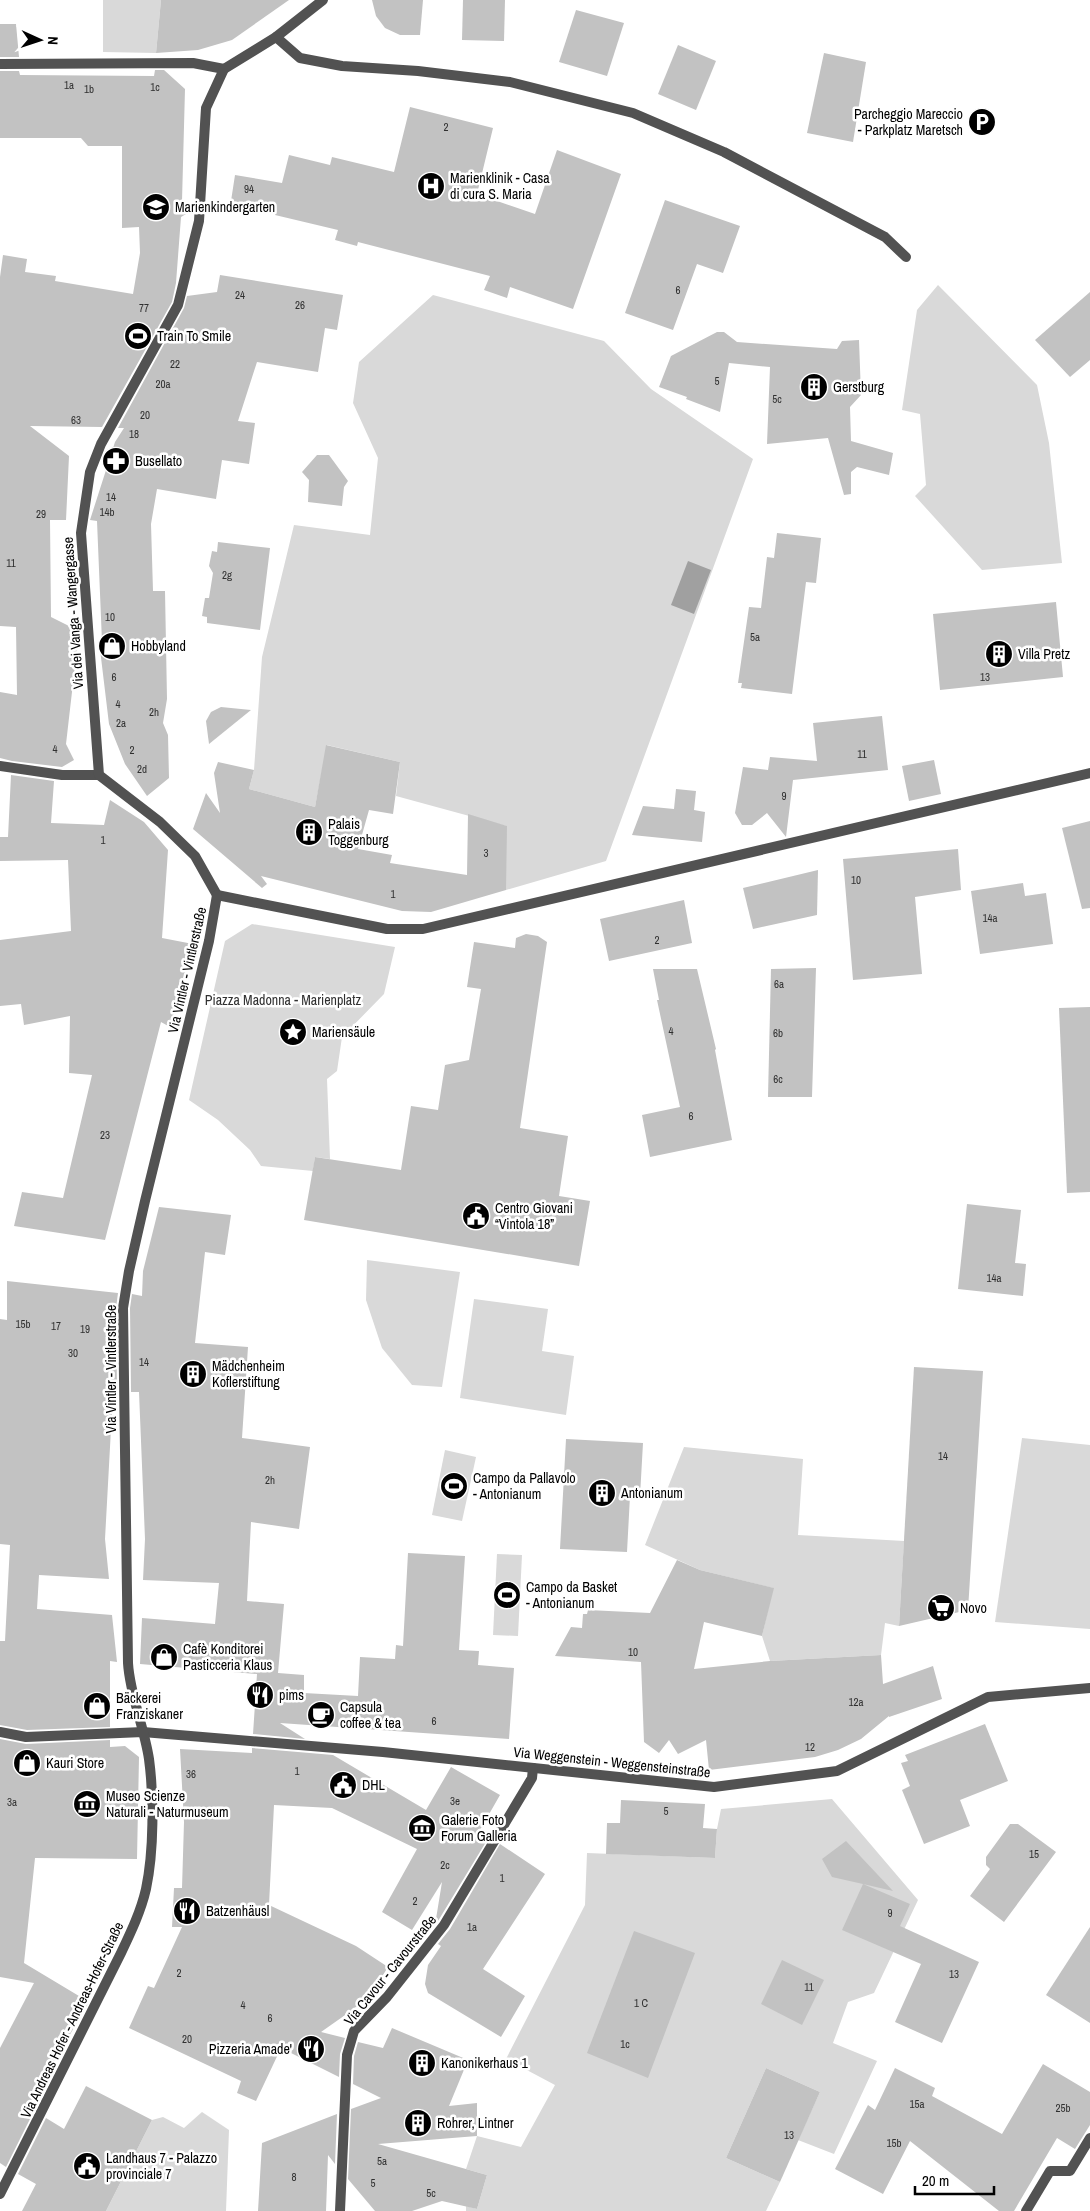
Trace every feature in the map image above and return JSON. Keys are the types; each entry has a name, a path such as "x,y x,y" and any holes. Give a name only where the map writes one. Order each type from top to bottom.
{"street":[{"path":"0,64 193,64 224,69 276,37 323,0"},
{"path":"276,37 300,58 342,66 418,71 510,82 633,113 724,152 884,237 906,256"},
{"name":"Via dei Vanga - Wangergasse","path":"99,775 81,533 90,472 101,444 178,304 199,221 206,108 224,69"},
{"path":"0,766 62,775 99,775 160,822 194,856 217,895 387,929 423,929 1090,773"},
{"name":"Via Vintler - Vintlerstraße","path":"143,1732 129,1686 123,1308 129,1271 145,1201 209,941 217,895"},
{"name":"Via Weggenstein - Weggensteinstraße","path":"0,1732 26,1737 143,1732 383,1752 714,1787 837,1772 988,1696 1090,1688"},
{"name":"Via Andreas Hofer - Andreas-Hofer-Straße","path":"0,2194 121,1953 133,1927 146,1889 151,1834 151,1788 149,1760 143,1732"},
{"name":"Via Cavour - Cavourstraße","path":"340,2211 347,2055 354,2031 387,1997 444,1925 532,1778 533,1768"},
{"path":"1026,2211 1050,2171 1070,2171 1090,2138"}],"green space":[{"path":"103,0 161,0 156,53 103,52"},
{"path":"938,285 1037,385 1049,443 1062,563 982,570 915,496 926,485 920,414 902,410 917,310"},
{"path":"433,295 604,341 651,389 753,459 606,861 506,890 506,826 396,796 400,762 327,745 315,807 249,789 254,770 262,657 294,525 370,535 378,458 353,403 359,362"},
{"name":"Piazza Madonna - Marienplatz","path":"252,924 395,947 384,994 342,1037 337,1071 327,1079 330,1159 315,1157 313,1171 261,1166 250,1150 218,1120 189,1100 225,941"},
{"path":"367,1260 460,1272 442,1387 412,1385 382,1348 366,1300"},
{"path":"474,1299 548,1309 542,1351 574,1356 566,1415 460,1398"},
{"path":"1022,1438 1090,1445 1090,1629 995,1622"},
{"path":"684,1447 803,1459 798,1535 904,1541 899,1626 885,1623 881,1655 770,1661 762,1636 773,1588 700,1570 645,1545"},
{"name":"Campo da Pallavolo - Antonianum","path":"445,1450 476,1457 462,1521 432,1515"},
{"name":"Campo da Basket - Antonianum","path":"497,1554 522,1555 518,1636 493,1635"},
{"path":"832,1799 918,1900 874,1993 848,2002 833,2043 877,2061 834,2154 798,2140 820,2092 766,2068 726,2158 780,2182 766,2211 466,2211 466,2206 477,2209 487,2175 466,2169 477,2136 521,2147 555,2085 506,2059 585,1905 587,1853 715,1858 717,1829 721,1809"},
{"path":"202,2112 229,2130 226,2211 106,2211 152,2120 163,2117 184,2128"}],"shaded area":[{"path":"688,561 711,570 694,614 671,605"}],"building":[{"path":"161,0 289,0 232,40 198,50 156,53"},
{"path":"372,0 423,0 420,35 400,35 385,28 376,16"},
{"path":"463,0 505,0 504,41 462,40"},
{"path":"576,10 624,23 607,76 559,62"},
{"path":"0,24 16,24 19,57 0,57"},
{"path":"678,45 716,61 696,110 658,94"},
{"path":"824,53 866,62 853,142 807,133"},
{"path":"155,70 164,70 185,89 182,201 186,204 186,214 181,217 176,283 172,302 102,427 30,426 69,456 66,520 50,520 51,617 79,631 66,744 74,760 62,767 12,761 0,758 0,692 17,695 16,627 0,626 0,277 3,255 27,259 25,272 56,276 55,281 133,294 140,253 139,227 122,228 122,146 88,146 81,138 0,138 0,71 19,71 20,75 154,76"},
{"path":"410,107 493,128 477,194 535,214 557,150 621,174 573,309 510,287 507,298 484,290 490,276 358,242 357,246 335,240 338,230 275,215 276,208 231,201 235,175 282,183 289,155 330,165 332,157 394,172"},
{"path":"665,200 740,226 723,273 697,264 673,330 625,313"},
{"path":"220,275 343,295 337,330 325,328 318,372 257,362 238,421 255,423 249,464 222,460 216,499 157,489 151,524 153,591 165,591 167,699 163,723 168,735 169,778 147,796 125,764 109,724 99,641 102,642 97,521 90,520 115,442 124,428 118,428 184,308 187,296 217,292"},
{"path":"1090,292 1090,360 1070,377 1035,340"},
{"name":"Gerstburg","path":"717,332 724,332 737,342 837,349 842,341 859,340 861,395 850,407 851,441 893,453 889,475 857,467 851,472 851,494 844,495 828,438 767,444 770,367 729,363 720,412 659,387 671,356"},
{"path":"317,455 329,455 348,481 344,487 342,506 308,502 309,480 302,472"},
{"path":"777,533 821,538 816,583 806,582 792,694 741,688 742,683 738,683 749,607 761,608 767,557 774,558"},
{"path":"218,542 270,548 260,630 207,623 207,617 202,616 205,598 209,598 213,573 209,566 212,551 217,552"},
{"name":"Villa Pretz","path":"1056,602 1063,677 940,690 933,614"},
{"path":"221,707 251,710 209,744 206,721 211,712"},
{"path":"882,716 888,770 793,780 786,837 767,813 752,825 742,825 735,813 743,767 768,770 770,757 817,761 813,723"},
{"path":"326,745 400,762 393,814 369,810 358,849 392,855 390,863 467,875 468,814 507,826 506,890 431,912 402,911 261,876 267,884 262,888 193,829 206,793 220,813 214,773 218,762 254,770 249,789 315,807"},
{"path":"934,760 941,794 909,801 902,766"},
{"path":"11,775 54,781 51,823 104,825 110,800 144,822 168,850 162,938 193,944 170,1027 161,1022 105,1240 14,1226 22,1192 63,1198 92,1075 69,1073 70,1016 24,1025 21,1004 0,1006 0,940 71,931 68,860 0,861 0,837 8,837"},
{"path":"676,789 696,791 694,810 705,812 702,842 632,835 643,806 674,809"},
{"path":"1090,821 1090,908 1082,909 1062,828"},
{"path":"958,849 961,890 915,897 922,974 853,980 843,859"},
{"path":"818,870 817,915 753,929 743,888"},
{"path":"1023,883 1025,896 1046,893 1053,944 980,954 971,891"},
{"path":"684,900 692,943 609,961 600,919"},
{"path":"526,934 538,936 547,942 520,1128 568,1136 559,1196 590,1201 579,1266 304,1220 315,1157 401,1170 411,1106 438,1110 445,1065 469,1060 481,989 467,987 474,942 515,948 516,938"},
{"path":"816,968 812,1097 768,1097 771,969"},
{"path":"653,969 697,969 716,1049 732,1140 650,1157 642,1115 680,1107 657,1000 659,1000"},
{"path":"1090,1007 1090,1192 1067,1193 1059,1008"},
{"path":"967,1204 1021,1210 1015,1263 1026,1264 1023,1296 958,1289"},
{"path":"159,1207 231,1215 225,1255 205,1252 195,1343 248,1347 242,1438 310,1447 299,1529 251,1522 247,1601 284,1604 278,1673 304,1675 304,1693 358,1696 360,1657 395,1659 396,1645 403,1646 408,1553 465,1556 459,1650 479,1651 478,1665 514,1668 509,1739 280,1723 305,1739 253,1734 257,1674 140,1664 142,1618 215,1624 219,1583 143,1580 145,1539 139,1392 131,1392 130,1308 132,1294 142,1296 143,1271"},
{"path":"7,1281 118,1293 116,1308 117,1392 113,1392 105,1539 109,1579 39,1575 37,1609 112,1615 117,1662 110,1661 110,1727 27,1730 0,1725 0,1641 5,1641 10,1545 0,1544 0,1319 7,1320"},
{"path":"914,1367 983,1371 968,1610 899,1626"},
{"name":"Antonianum","path":"566,1439 643,1443 640,1496 630,1496 627,1552 560,1549"},
{"path":"677,1560 700,1570 774,1588 762,1636 704,1622 694,1669 770,1661 881,1655 883,1684 933,1666 942,1699 889,1716 861,1739 838,1750 815,1757 709,1770 706,1740 678,1754 669,1740 659,1753 644,1742 641,1662 555,1656 571,1627 582,1628 583,1614 587,1614 588,1610 650,1613"},
{"path":"985,1724 1008,1781 960,1800 970,1826 924,1844 902,1790 910,1786 901,1763 908,1761 905,1755"},
{"path":"0,1739 26,1744 110,1740 110,1747 125,1746 139,1757 137,1859 35,1858 24,1963 89,2002 27,2108 34,2111 6,2167 0,2163 0,2048 34,1983 0,1977"},
{"path":"252,1748 333,1755 426,1810 451,1767 500,1795 480,1830 489,1837 438,1921 435,1925 442,1882 412,1930 382,1912 417,1849 332,1808 274,1805 269,1905 356,1946 388,1967 368,1999 321,2032 345,2038 340,2054 339,2077 281,2048 256,2101 237,2093 241,2081 129,2028 148,1986 154,1988 182,1927 172,1927 174,1888 182,1888 184,1822 180,1749 252,1753"},
{"path":"621,1800 705,1804 703,1828 717,1829 715,1858 606,1854 607,1823 620,1823"},
{"path":"1010,1824 1018,1824 1056,1852 1004,1922 970,1896 990,1869 986,1865 986,1857"},
{"path":"846,1841 893,1891 832,1877 822,1859"},
{"path":"500,1844 545,1874 483,1969 525,1996 501,2037 428,1993 425,1984 428,1965 441,1946 438,1944 450,1929"},
{"path":"863,1884 910,1904 900,1926 979,1962 942,2043 895,2022 921,1964 842,1930"},
{"path":"1090,1927 1090,2023 1046,1995"},
{"path":"634,1931 695,1953 648,2078 587,2053"},
{"path":"782,1960 824,1980 802,2025 761,2004"},
{"path":"392,2028 468,2060 449,2106 477,2103 477,2136 378,2144 487,2175 477,2209 442,2201 412,2211 375,2211 348,2179 351,2109 381,2098 353,2084 354,2056 358,2042 383,2048"},
{"path":"1043,2064 1090,2092 1090,2125 1075,2149 1057,2138 1014,2211 999,2211 910,2141 883,2194 835,2169 868,2105 875,2110 895,2068 935,2088 932,2096 1002,2134"},
{"path":"766,2068 820,2092 780,2182 726,2158"},
{"name":"Landhaus 7 - Palazzo provinciale 7","path":"86,2086 152,2120 106,2211 22,2211 36,2184 18,2174 46,2118 64,2129"},
{"path":"337,2114 335,2164 328,2155 326,2211 258,2211 262,2143"}],"place":[{"name":"Parcheggio Mareccio - Parkplatz Maretsch","path":"982,122"},
{"name":"Marienklinik - Casa di cura S. Maria","path":"431,186"},
{"name":"Marienkindergarten","path":"156,207"},
{"name":"Train To Smile","path":"138,336"},
{"name":"Gerstburg","path":"814,387"},
{"name":"Busellato","path":"116,461"},
{"name":"Hobbyland","path":"112,646"},
{"name":"Villa Pretz","path":"999,654"},
{"name":"Palais Toggenburg","path":"309,832"},
{"name":"Mariensäule","path":"293,1032"},
{"name":"Centro Giovani “Vintola 18”","path":"476,1216"},
{"name":"Mädchenheim Koflerstiftung","path":"193,1374"},
{"name":"Campo da Pallavolo - Antonianum","path":"454,1486"},
{"name":"Antonianum","path":"602,1493"},
{"name":"Campo da Basket - Antonianum","path":"507,1595"},
{"name":"Novo","path":"941,1608"},
{"name":"Cafè Konditorei Pasticceria Klaus","path":"164,1657"},
{"name":"pims","path":"260,1695"},
{"name":"Bäckerei Franziskaner","path":"97,1706"},
{"name":"Capsula coffee & tea","path":"321,1715"},
{"name":"Kauri Store","path":"27,1763"},
{"name":"DHL","path":"343,1785"},
{"name":"Museo Scienze Naturali - Naturmuseum","path":"87,1804"},
{"name":"Galerie Foto Forum Galleria","path":"422,1828"},
{"name":"Batzenhäusl","path":"187,1911"},
{"name":"Pizzeria Amade'","path":"311,2049"},
{"name":"Kanonikerhaus 1","path":"422,2063"},
{"name":"Rohrer, Lintner","path":"418,2123"},
{"name":"Landhaus 7 - Palazzo provinciale 7","path":"87,2166"}]}
